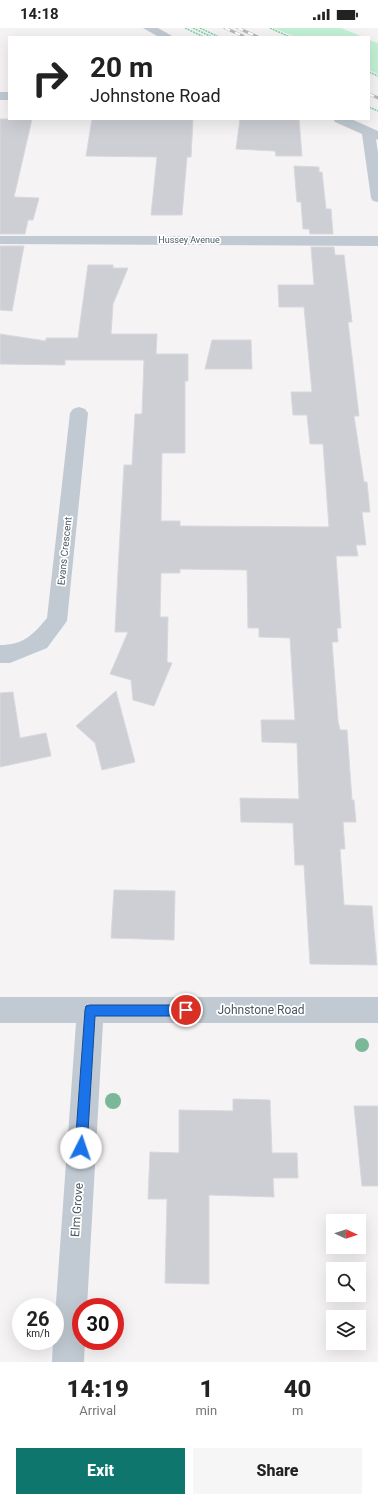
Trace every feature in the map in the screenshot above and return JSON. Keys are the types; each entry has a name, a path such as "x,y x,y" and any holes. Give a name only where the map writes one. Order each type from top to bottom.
{"street":[{"path":"149,28 166,36"},
{"path":"342,120 373,134 378,198"},
{"name":"Hussey Avenue","path":"0,240 378,241"},
{"name":"Evans Crescent","path":"0,654 10,654 40,642 57,621 79,413"},
{"name":"Johnstone Road","path":"0,1010 378,1010"},
{"name":"Elm Grove","path":"68,1362 90,1010"}],"path":[{"path":"184,28 202,36"},
{"path":"193,28 210,36"},
{"path":"200,28 217,36"},
{"path":"270,28 288,36"}],"green space":[{"path":"274,28 341,28 361,36 293,36"},
{"path":"370,40 378,43 378,74 370,70"}],"building":[{"path":"0,119 32,120 14,197 39,198 33,220 28,220 25,234 0,234"},
{"path":"92,120 193,120 191,157 187,157 182,215 151,215 157,157 86,156"},
{"path":"240,120 299,120 302,156 276,156 275,151 236,149"},
{"path":"294,166 319,167 319,172 322,172 326,209 331,209 333,234 310,234 309,229 303,229 301,202 297,202"},
{"path":"0,246 24,246 12,311 0,310"},
{"path":"311,247 334,247 335,255 344,255 352,322 348,322 359,416 354,416 364,482 367,482 370,512 362,512 366,545 356,545 358,556 336,556 341,628 337,628 338,642 332,642 338,721 340,730 347,730 352,800 354,800 356,822 343,822 345,849 340,849 344,905 372,906 377,965 310,964 304,865 295,865 293,823 241,822 240,798 299,799 297,743 262,742 261,720 295,720 290,638 259,637 259,628 248,628 247,570 180,569 180,573 161,573 160,617 168,617 167,662 172,663 154,706 133,700 131,680 110,674 128,632 115,632 124,465 132,465 135,414 142,414 144,360 65,360 65,365 0,364 0,334 46,341 46,338 78,338 88,265 113,265 113,268 128,268 113,304 111,334 157,334 156,354 188,354 188,381 185,381 185,453 162,453 161,521 180,521 180,526 329,527 323,444 310,444 307,415 293,415 291,392 312,392 304,307 279,307 278,285 314,285"},
{"path":"212,340 251,340 252,369 205,369"},
{"path":"116,691 135,762 102,770 95,743 76,726"},
{"path":"13,692 20,738 46,733 51,756 0,767 0,693"},
{"path":"114,890 175,891 174,940 111,938"},
{"path":"233,1099 270,1100 272,1153 297,1153 298,1178 273,1178 274,1197 209,1195 209,1284 165,1283 167,1199 148,1199 150,1152 179,1153 179,1110 233,1111"},
{"path":"354,1106 378,1106 378,1186 362,1186"}],"railway":[{"path":"225,28 243,36"},
{"path":"238,28 256,36"},
{"path":"370,94 378,98"}],"route":[{"path":"81,1148 90,1010 186,1010"}]}
